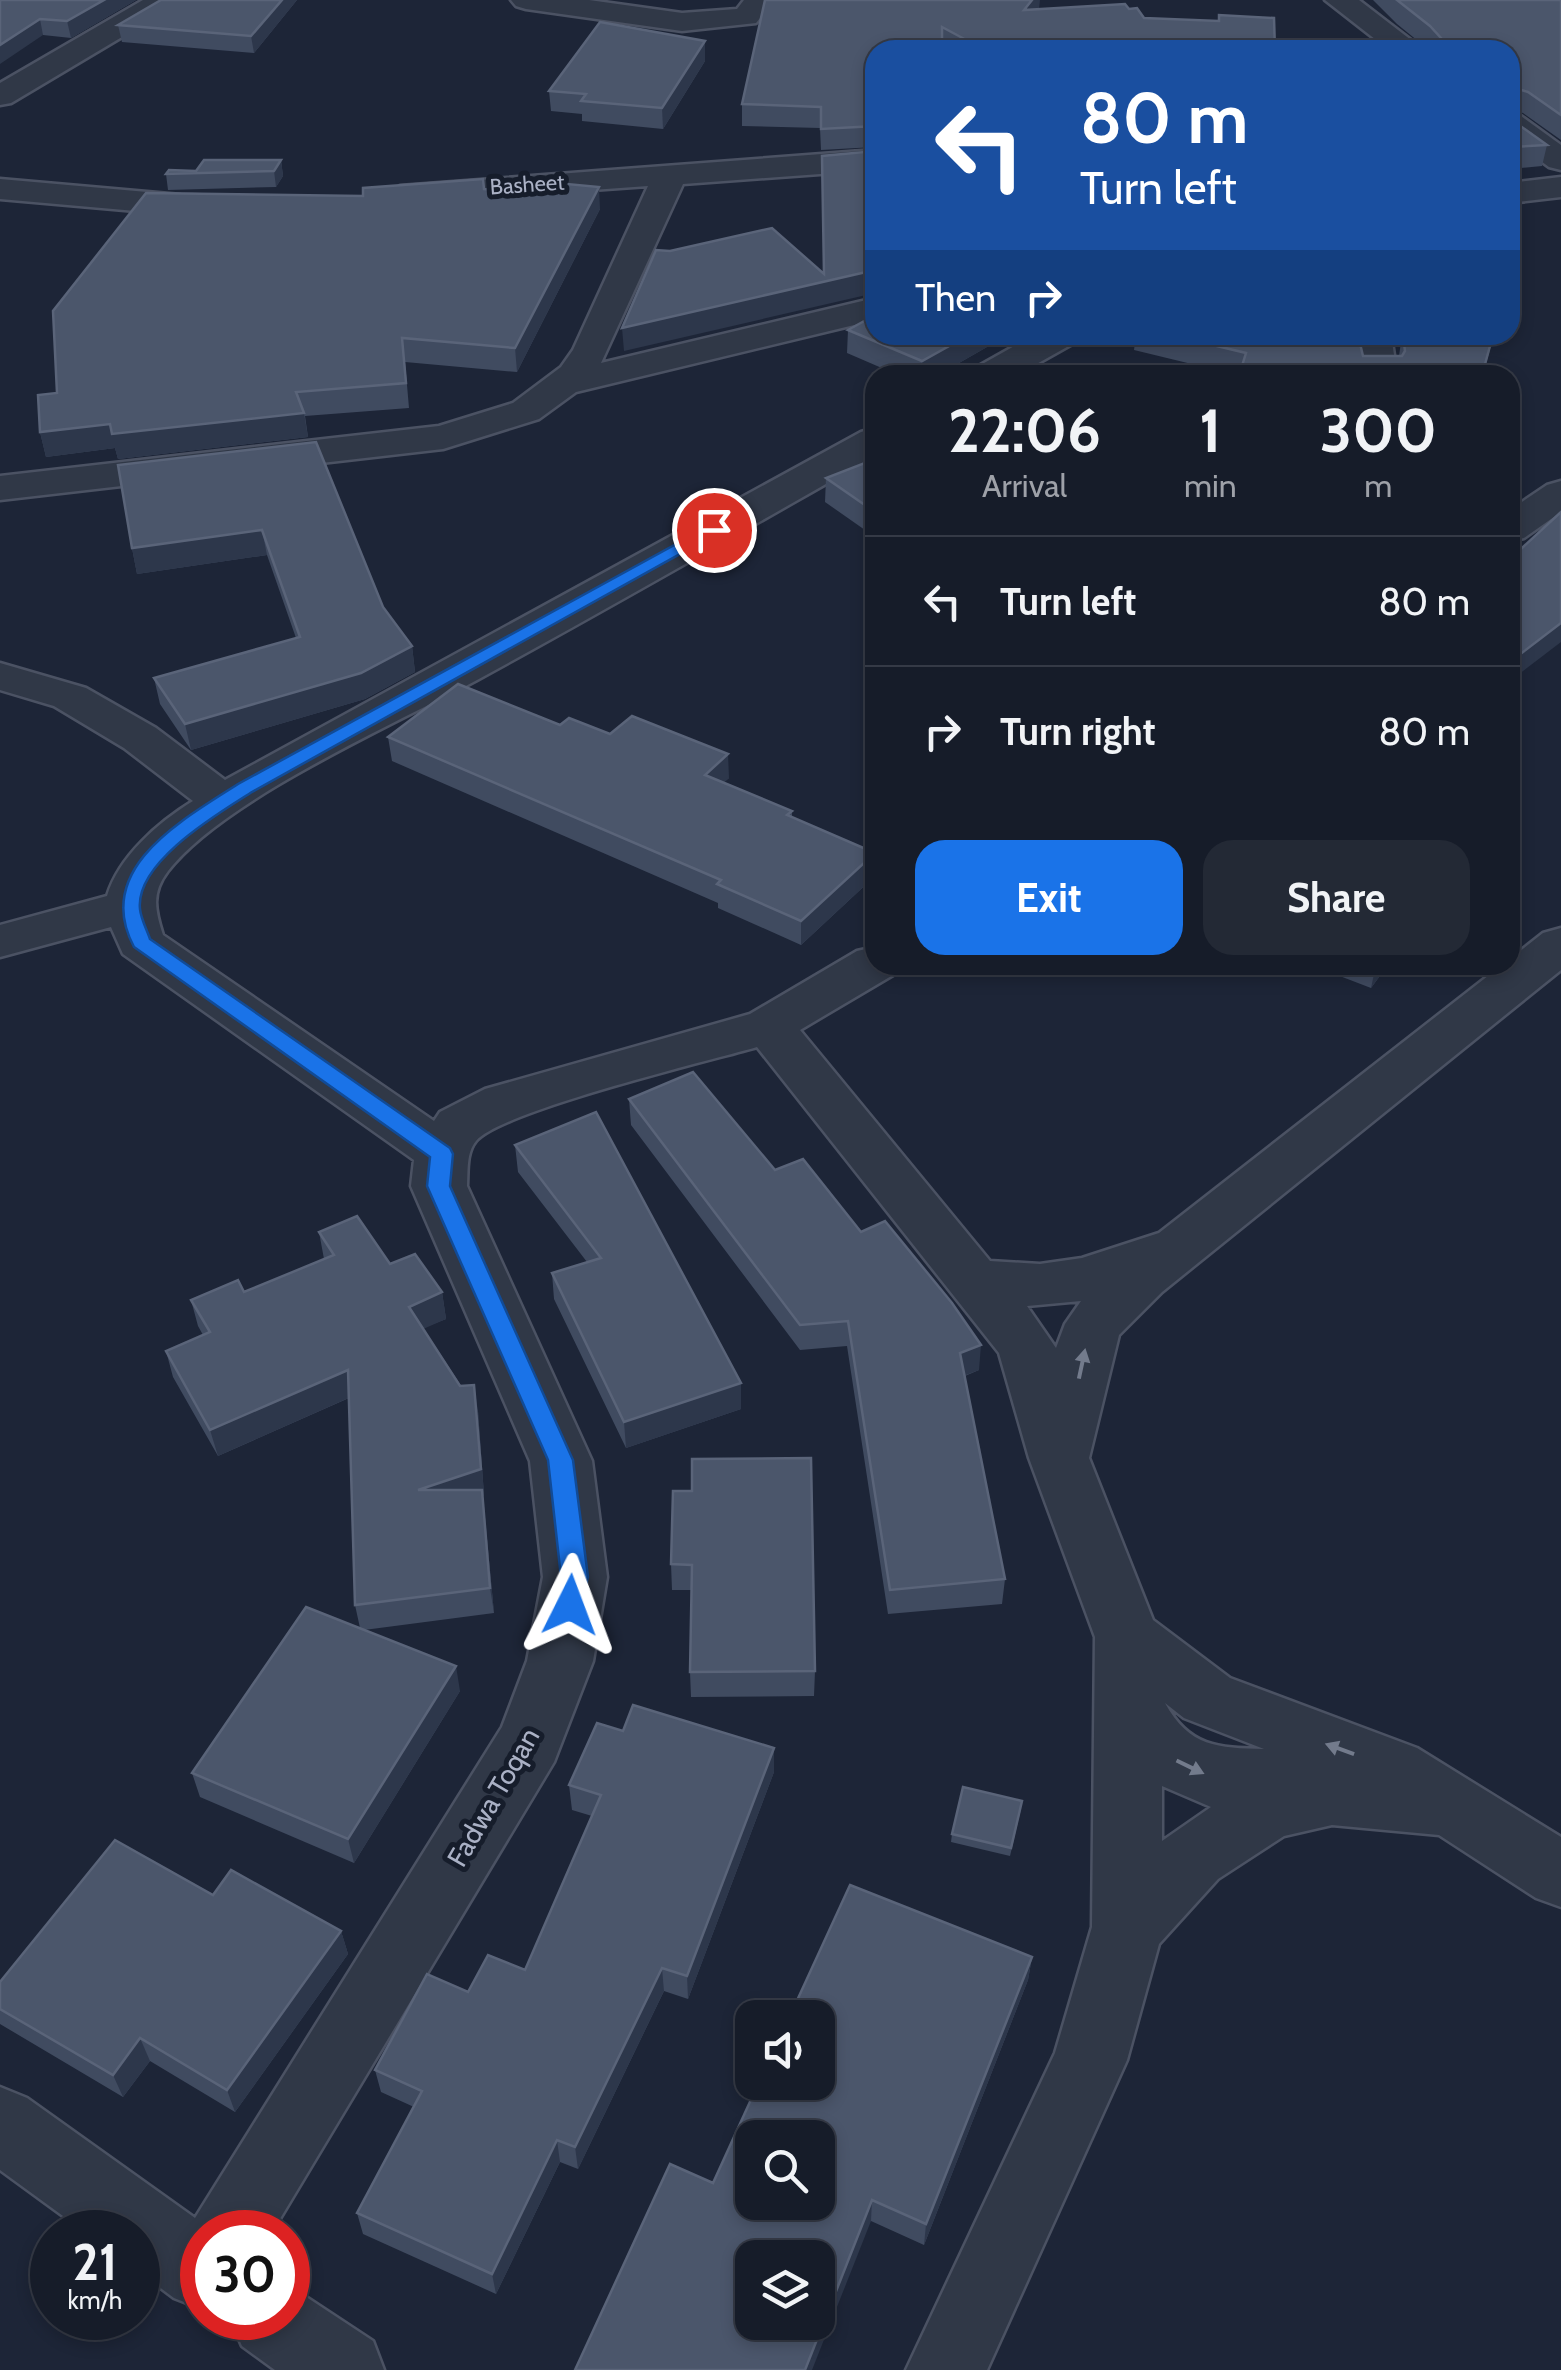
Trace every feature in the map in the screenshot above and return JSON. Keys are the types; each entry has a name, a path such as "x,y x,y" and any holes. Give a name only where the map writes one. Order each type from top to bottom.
{"street":[{"path":"0,96 164,0"},
{"path":"526,0 682,22 746,17 760,0"},
{"path":"1340,0 1395,40"},
{"path":"1520,130 1561,160"},
{"name":"Basheet","path":"381,196 865,161"},
{"path":"0,488 444,437 526,410 565,383 591,350 670,175"},
{"path":"1520,192 1561,187"},
{"path":"0,189 181,205 236,202"},
{"path":"565,383 865,311"},
{"path":"1008,365 1044,345"},
{"path":"865,446 522,638 267,774 192,822 153,858 136,884 129,906 141,942 442,1154 458,1125 504,1102 768,1026 865,969"},
{"path":"1520,521 1561,492"},
{"path":"0,676 70,696 140,738 224,802"},
{"path":"0,941 129,906"},
{"path":"1059,1458 1076,1402 1081,1359 1094,1324 1142,1277 1561,944"},
{"path":"768,1026 1026,1345 1155,1750 1213,1778 1279,1780 1334,1795 1404,1801 1456,1812"},
{"name":"Fadwa Toqan","path":"242,2210 530,1741 560,1660 574,1577 561,1460 438,1186 442,1154"},
{"path":"974,1281 1040,1285 1087,1278 1126,1261 1183,1246"},
{"path":"1127,1668 1393,1769 1561,1875"},
{"path":"946,2370 1090,2060 1128,1927 1127,1668"},
{"path":"1128,1927 1193,1857 1270,1808 1334,1795"},
{"path":"0,2124 180,2254"},
{"path":"301,2340 344,2370"}],"building":[{"path":"0,0 104,0 67,21 40,19 0,45"},
{"path":"161,0 282,0 251,36 118,25"},
{"path":"765,0 1032,0 1024,10 1125,4 1129,9 1137,8 1144,18 1274,18 1275,40 966,40 942,27 942,40 865,40 865,127 821,129 821,107 742,104"},
{"path":"1397,0 1561,0 1561,115 1520,90 1520,40 1443,40"},
{"path":"600,22 705,41 662,108 581,101 586,94 549,91"},
{"path":"1520,126 1547,145 1520,146"},
{"path":"865,152 865,272 622,328 656,250 670,251 772,228 824,274 822,156"},
{"path":"204,160 281,160 274,171 166,174 169,170 196,171"},
{"path":"483,179 484,189 539,194 546,182 599,187 515,348 402,338 406,383 296,392 304,413 112,434 110,424 40,432 38,395 57,393 53,311 146,193 363,196 363,188"},
{"path":"865,321 865,337 848,330"},
{"path":"884,345 951,345 922,361"},
{"path":"1213,345 1360,345 1363,356 1402,356 1404,345 1490,345 1485,365 1242,365 1246,353"},
{"path":"316,442 383,607 412,646 361,673 185,724 154,678 300,637 262,530 132,548 118,465"},
{"path":"865,463 865,505 826,478"},
{"path":"1561,512 1561,623 1520,654 1520,550"},
{"path":"458,684 560,725 569,718 610,734 632,716 728,754 705,775 792,811 787,815 865,849 865,862 801,921 717,884 721,880 388,737"},
{"path":"693,1072 775,1170 803,1159 861,1232 885,1221 981,1345 960,1353 1005,1579 890,1590 848,1321 800,1325 629,1099"},
{"path":"596,1112 741,1383 624,1422 552,1273 601,1258 515,1145"},
{"path":"357,1216 390,1264 415,1254 442,1292 409,1307 460,1386 474,1385 481,1469 418,1490 482,1490 490,1588 355,1605 348,1370 210,1430 166,1351 210,1332 191,1300 238,1280 244,1292 334,1255 319,1232"},
{"path":"811,1458 815,1671 690,1672 692,1565 671,1564 673,1491 692,1491 692,1459"},
{"path":"306,1607 456,1666 348,1839 192,1773"},
{"path":"633,1705 774,1748 687,1976 662,1968 575,2147 557,2140 492,2274 357,2213 422,2091 375,2070 427,1974 468,1992 488,1955 525,1970 601,1795 569,1785 597,1723 623,1731"},
{"path":"963,1787 1022,1801 1011,1848 952,1834"},
{"path":"115,1840 213,1895 231,1870 341,1931 227,2090 140,2038 113,2075 0,2009 0,1982"},
{"path":"850,1885 1032,1957 926,2224 872,2200 835,2294 835,2240 735,2240 735,2340 817,2340 805,2370 575,2370 670,2164 713,2183 735,2135 735,2220 835,2220 835,2120 742,2120 751,2100 835,2100 835,2000 797,2000"}],"route":[{"path":"570,1605 574,1577 561,1460 438,1186 442,1154 141,942 129,906 136,884 153,858 192,822 267,774 714,530"}]}
